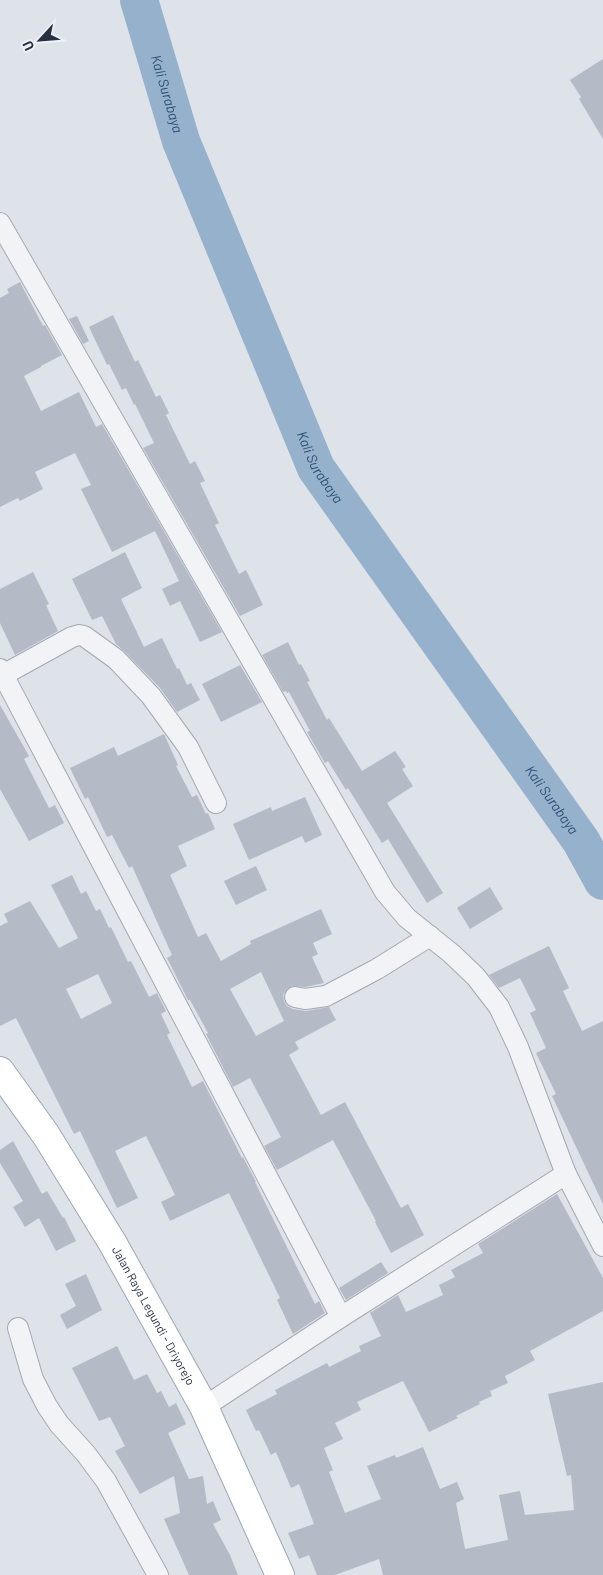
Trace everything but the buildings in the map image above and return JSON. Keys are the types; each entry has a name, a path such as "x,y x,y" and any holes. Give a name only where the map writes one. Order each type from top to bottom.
{"main road":[{"name":"Jalan Raya Legundi - Driyorejo","path":"0,1071 46,1135 112,1242 204,1407 280,1575"}],"street":[{"path":"0,223 385,892 407,918 452,954 476,977 499,1007 518,1047 566,1174 603,1246"},
{"path":"216,802 188,747 151,696 116,659 86,637 79,634 2,672 341,1316"},
{"path":"295,997 305,1000 326,996 377,969 430,936"},
{"path":"204,1407 341,1316 566,1174"},
{"path":"18,1328 33,1379 47,1406 58,1424 86,1454 106,1481 158,1575"}],"waterway":[{"name":"Kali Surabaya","path":"139,0 181,141 316,468 581,841 603,881"}]}
